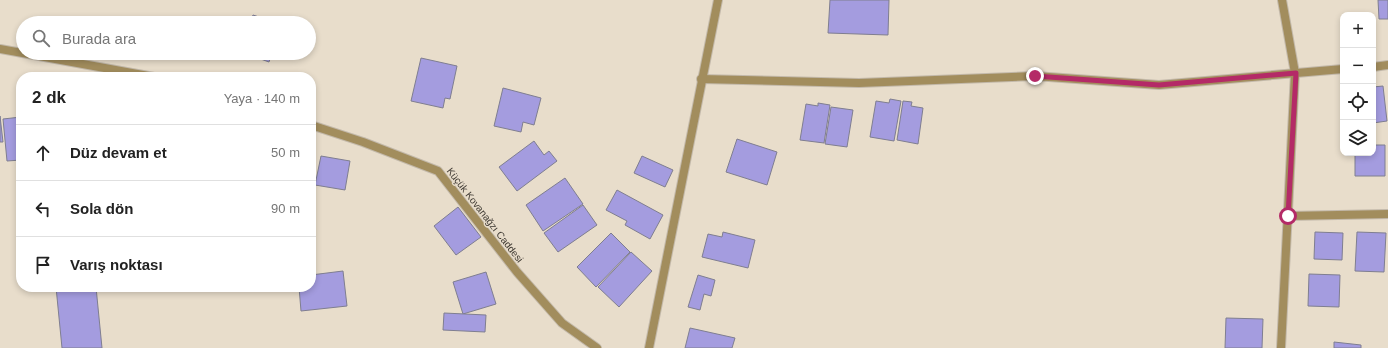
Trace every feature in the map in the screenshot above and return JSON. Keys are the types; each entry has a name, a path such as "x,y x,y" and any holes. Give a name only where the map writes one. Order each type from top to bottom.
{"street":[{"path":"649,348 718,0"},
{"path":"1281,348 1296,73 1282,0"},
{"path":"0,49 16,52"},
{"path":"60,60 126,72"},
{"path":"1376,66 1388,65"},
{"path":"702,79 859,83 1035,76 1159,85 1340,69"},
{"name":"Küçük Kovanağzı Caddesi","path":"316,127 363,142 438,171 527,284 562,323 597,348"},
{"path":"1288,216 1388,214"}],"building":[{"path":"830,0 889,0 888,35 828,33"},
{"path":"1378,0 1388,0 1388,19 1379,19"},
{"path":"421,58 457,66 450,99 445,98 443,108 411,101"},
{"path":"1383,86 1387,121 1376,123 1376,87"},
{"path":"503,88 541,98 534,125 523,122 521,132 494,126"},
{"path":"890,99 901,101 894,141 870,137 876,101 889,103"},
{"path":"903,101 912,102 911,106 923,108 918,144 897,140"},
{"path":"818,103 830,105 824,143 800,140 806,104 818,106"},
{"path":"831,107 853,110 847,147 825,144"},
{"path":"0,116 3,142 0,142"},
{"path":"16,118 16,160 7,161 3,119"},
{"path":"737,139 777,152 767,185 726,172"},
{"path":"534,141 544,155 549,151 557,161 517,191 499,167"},
{"path":"1376,145 1385,145 1385,176 1355,176 1355,156 1376,156"},
{"path":"321,156 350,161 345,190 316,185"},
{"path":"642,156 673,170 665,187 634,173"},
{"path":"565,178 583,204 543,231 526,205"},
{"path":"617,190 663,215 650,239 625,225 627,221 606,210"},
{"path":"583,205 597,225 558,252 544,233"},
{"path":"458,207 481,237 456,255 434,226"},
{"path":"723,232 755,240 748,268 702,257 708,234 722,237"},
{"path":"1315,232 1343,233 1342,260 1314,259"},
{"path":"1357,232 1386,233 1384,272 1355,271"},
{"path":"611,233 630,252 596,287 577,267"},
{"path":"631,252 652,271 619,307 598,287"},
{"path":"343,271 347,306 301,311 299,292 316,292 316,274"},
{"path":"486,272 496,304 463,314 453,282"},
{"path":"1309,274 1340,275 1339,307 1308,306"},
{"path":"698,275 715,280 711,296 704,294 700,310 688,307"},
{"path":"56,292 96,292 102,348 62,348"},
{"path":"444,313 486,315 485,332 443,330"},
{"path":"1226,318 1263,319 1262,348 1225,348"},
{"path":"690,328 735,338 732,348 685,348"},
{"path":"1334,342 1361,345 1361,348 1334,348"}],"route":[{"path":"1035,76 1159,85 1296,73 1288,216"}]}
